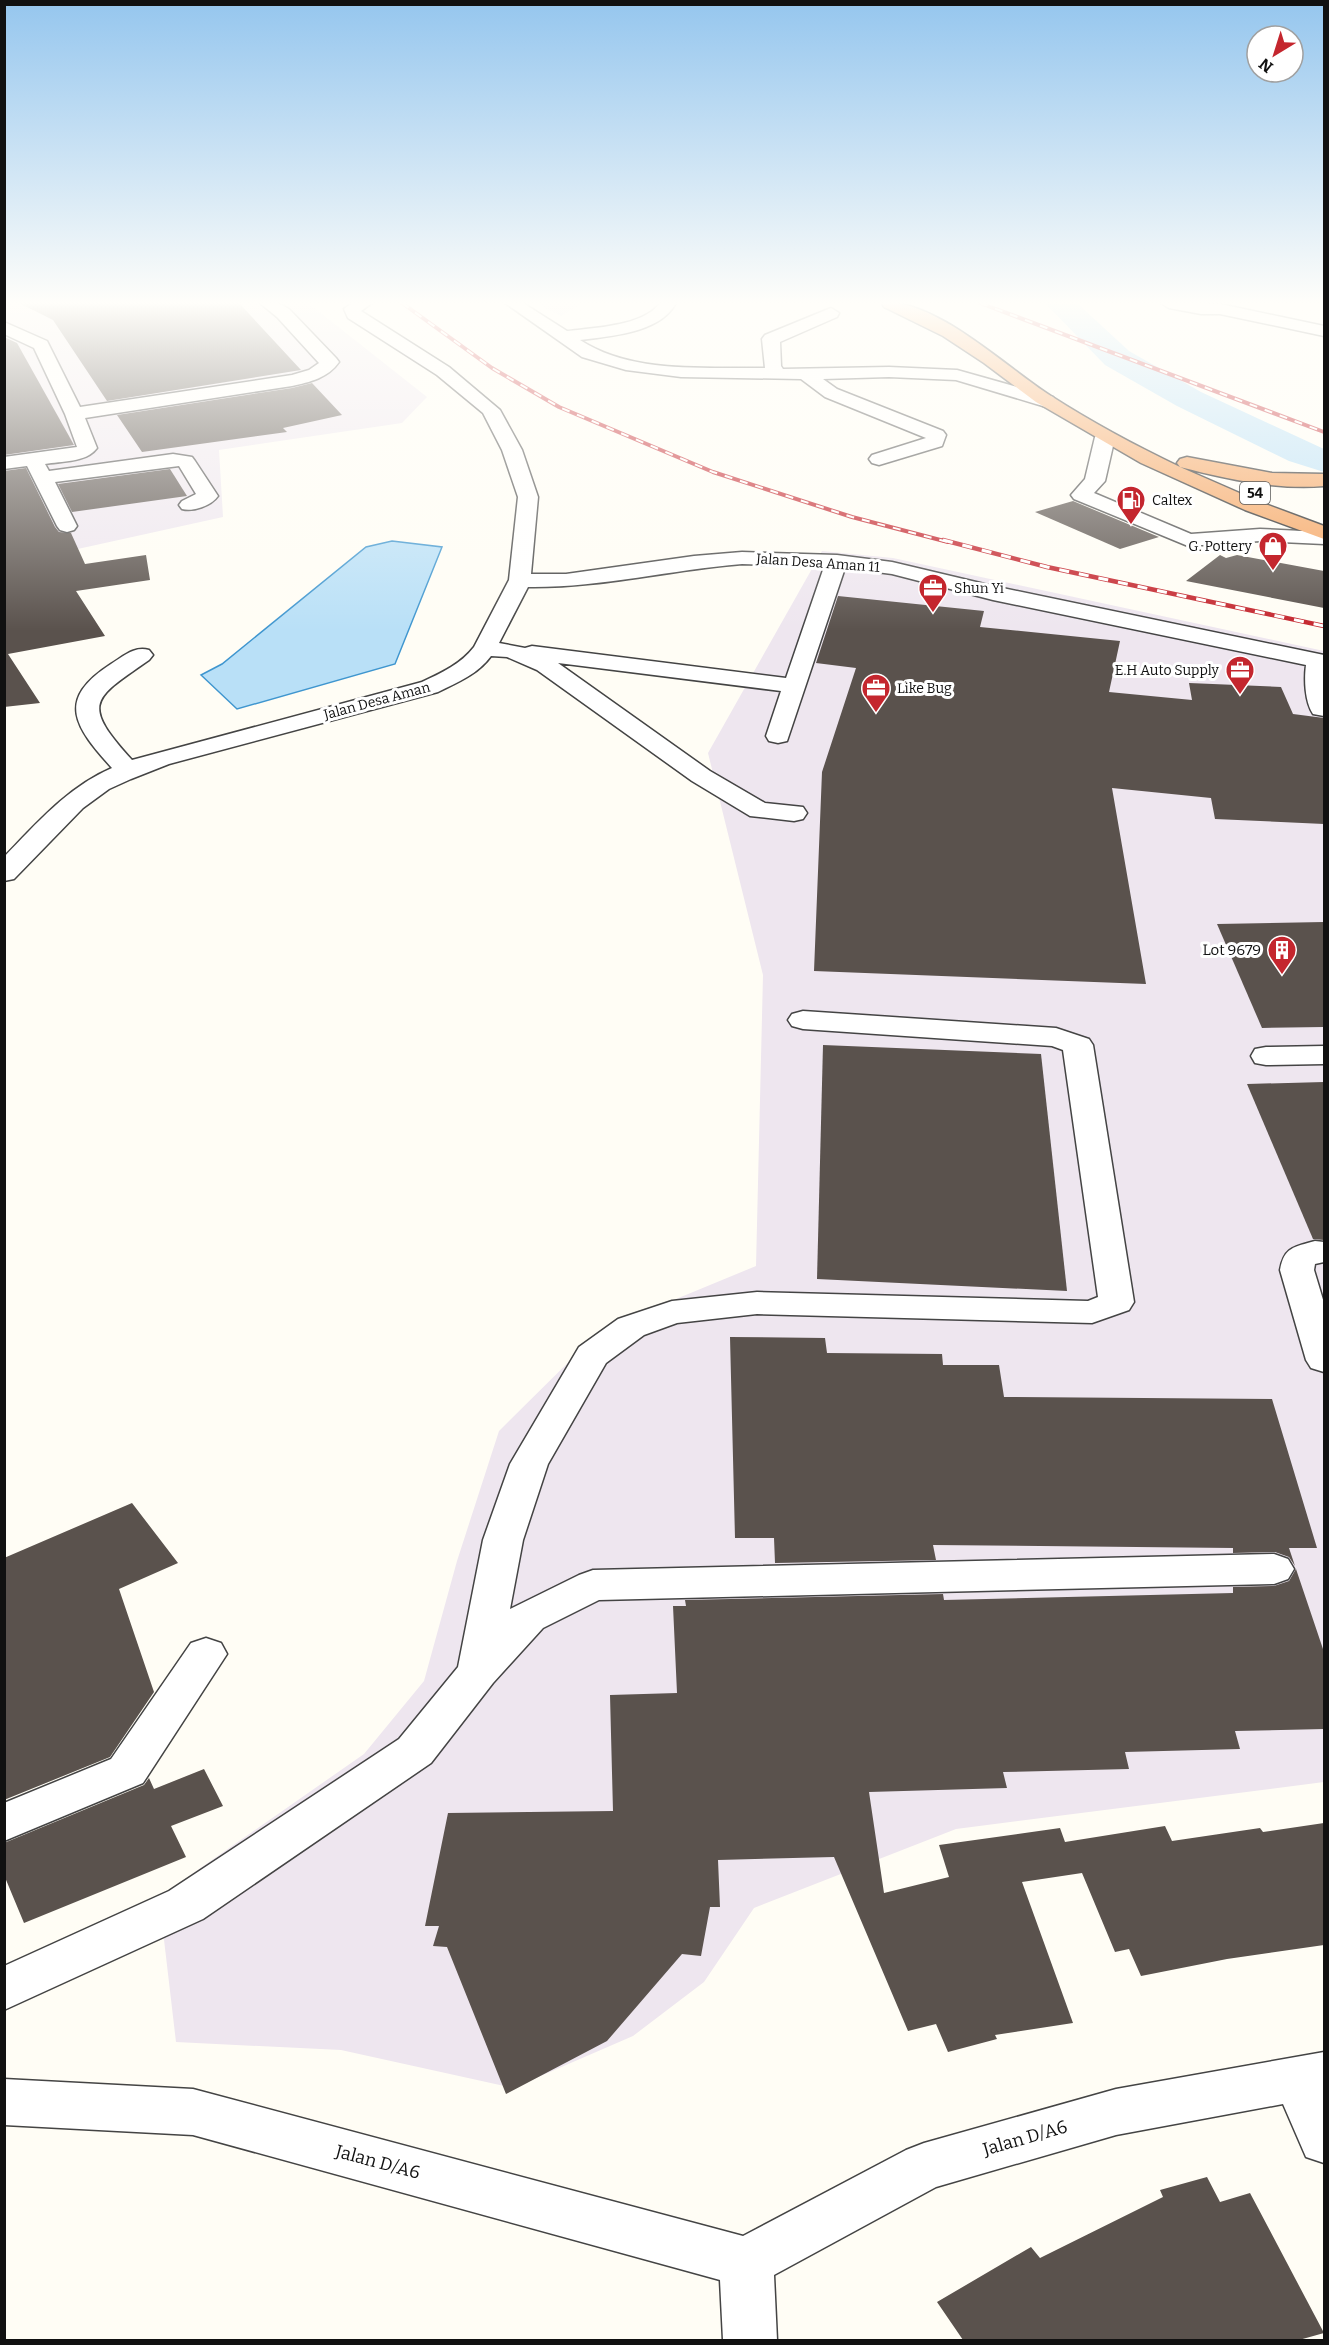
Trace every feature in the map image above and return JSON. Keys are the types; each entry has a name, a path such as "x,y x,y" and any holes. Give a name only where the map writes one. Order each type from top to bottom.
{"highway":[{"name":"54","path":"1074,412 1105,437 1208,488 1324,533"},
{"name":"54","path":"1087,412 1236,485 1324,519"},
{"path":"1187,463 1301,482 1324,480"}],"street":[{"path":"4,463 74,454 86,450 74,414 84,412"},
{"name":"Jalan Desa Aman","path":"4,873 81,798 99,784 127,771 160,759 430,687 458,674 476,660 485,648 520,580 528,497 512,450 492,412"},
{"path":"879,459 935,442 936,435 880,412"},
{"path":"1105,437 1095,481 1081,495 1188,540 1260,535 1324,538"},
{"path":"33,459 67,526"},
{"path":"42,477 173,460 185,461 208,496 189,505"},
{"name":"Jalan Desa Aman 11","path":"520,580 566,581 694,562 742,558 787,558 836,566 892,568 1321,669"},
{"path":"778,736 836,566 943,598 1110,631"},
{"path":"485,648 795,686"},
{"path":"512,651 545,665 701,776 759,810 794,813"},
{"path":"127,771 92,726 87,709 91,692 141,655"},
{"path":"1321,669 1322,709"},
{"path":"4,838 34,842"},
{"path":"478,1672 503,1540 530,1464 592,1355 631,1327 672,1312 757,1303 1092,1312 1116,1302 1078,1045 1056,1037 803,1020"},
{"path":"1266,1056 1324,1056"},
{"path":"1324,1252 1315,1252 1299,1258 1297,1270 1324,1360"},
{"path":"4,1989 186,1905 415,1751 478,1672 528,1617 593,1585 1274,1569"},
{"path":"4,1823 127,1771 206,1654"},
{"path":"1311,2076 1324,2140"},
{"name":"Jalan D/A6","path":"4,2102 193,2112 746,2262 924,2167 1116,2112 1311,2076"},
{"path":"746,2262 750,2340"}],"shaded area":[{"path":"4,412 412,412 402,423 219,450 223,517 5,565"},
{"path":"822,551 893,558 1324,651 1324,1782 956,1829 754,1908 704,1982 633,2036 513,2088 341,2050 176,2042 159,1897 364,1754 424,1681 457,1561 499,1431 601,1330 756,1266 763,975 708,753"}],"water":[{"path":"392,541 442,547 395,664 237,709 201,675 222,664 366,547"}],"building":[{"path":"4,412 56,412 74,445 4,455"},
{"path":"134,412 340,412 342,415 283,428 287,432 142,452 117,415"},
{"path":"26,468 55,527 59,532 71,533 85,564 146,555 150,580 76,591 105,636 8,654 40,703 4,707 4,471"},
{"path":"170,469 187,496 72,512 58,484"},
{"name":"Caltex","path":"1073,501 1159,537 1120,549 1035,512"},
{"path":"1220,555 1226,558 1237,555 1324,571 1324,608 1186,581"},
{"path":"838,596 984,611 980,627 1120,641 1109,692 1192,700 1189,683 1281,687 1293,714 1324,718 1324,824 1215,819 1211,798 1112,788 1146,984 814,971 822,772 856,668 816,663"},
{"name":"Lot 9679","path":"1324,922 1324,1027 1262,1028 1217,924"},
{"path":"823,1045 1041,1054 1067,1291 817,1279"},
{"path":"1324,1082 1324,1240 1313,1239 1247,1084"},
{"path":"730,1337 825,1338 827,1353 942,1354 943,1365 999,1365 1004,1397 1272,1399 1317,1548 1289,1548 1295,1566 1289,1557 1275,1552 1233,1553 1233,1548 933,1545 936,1560 775,1563 774,1538 735,1538"},
{"path":"132,1503 178,1563 119,1589 154,1692 110,1757 4,1800 4,1558"},
{"path":"1296,1569 1324,1652 1324,1729 1235,1731 1240,1749 1125,1752 1129,1769 1003,1772 1007,1788 869,1792 884,1893 949,1877 939,1845 1060,1828 1065,1842 1165,1826 1172,1841 1260,1828 1263,1832 1324,1823 1324,1945 1227,1959 1141,1976 1129,1949 1115,1952 1082,1873 1022,1882 1073,2023 995,2035 997,2039 948,2052 936,2024 908,2031 834,1857 718,1860 720,1907 710,1907 701,1956 682,1954 607,2041 506,2094 447,1947 433,1946 439,1926 425,1926 448,1813 613,1811 610,1695 677,1693 673,1606 686,1606 685,1600 943,1594 944,1600 1233,1593 1233,1587 1274,1586 1289,1581"},
{"path":"204,1769 223,1806 171,1826 186,1857 24,1923 4,1875 4,1843 144,1785 149,1778 154,1789"},
{"path":"1207,2177 1220,2202 1250,2193 1324,2333 1299,2340 963,2340 937,2302 1031,2247 1040,2258 1163,2197 1160,2190"}],"waterway":[{"path":"1217,412 1302,453 1324,461"}],"railway":[{"path":"572,412 713,472 852,517 948,542"},
{"path":"1272,412 1324,432"},
{"path":"943,540 1047,567 1324,626"}],"place":[{"name":"Caltex","path":"1131,526"},
{"name":"G. Pottery","path":"1273,572"},
{"name":"Shun Yi","path":"933,614"},
{"name":"E.H Auto Supply","path":"1240,696"},
{"name":"Like Bug","path":"876,714"},
{"name":"Lot 9679","path":"1282,976"}]}
